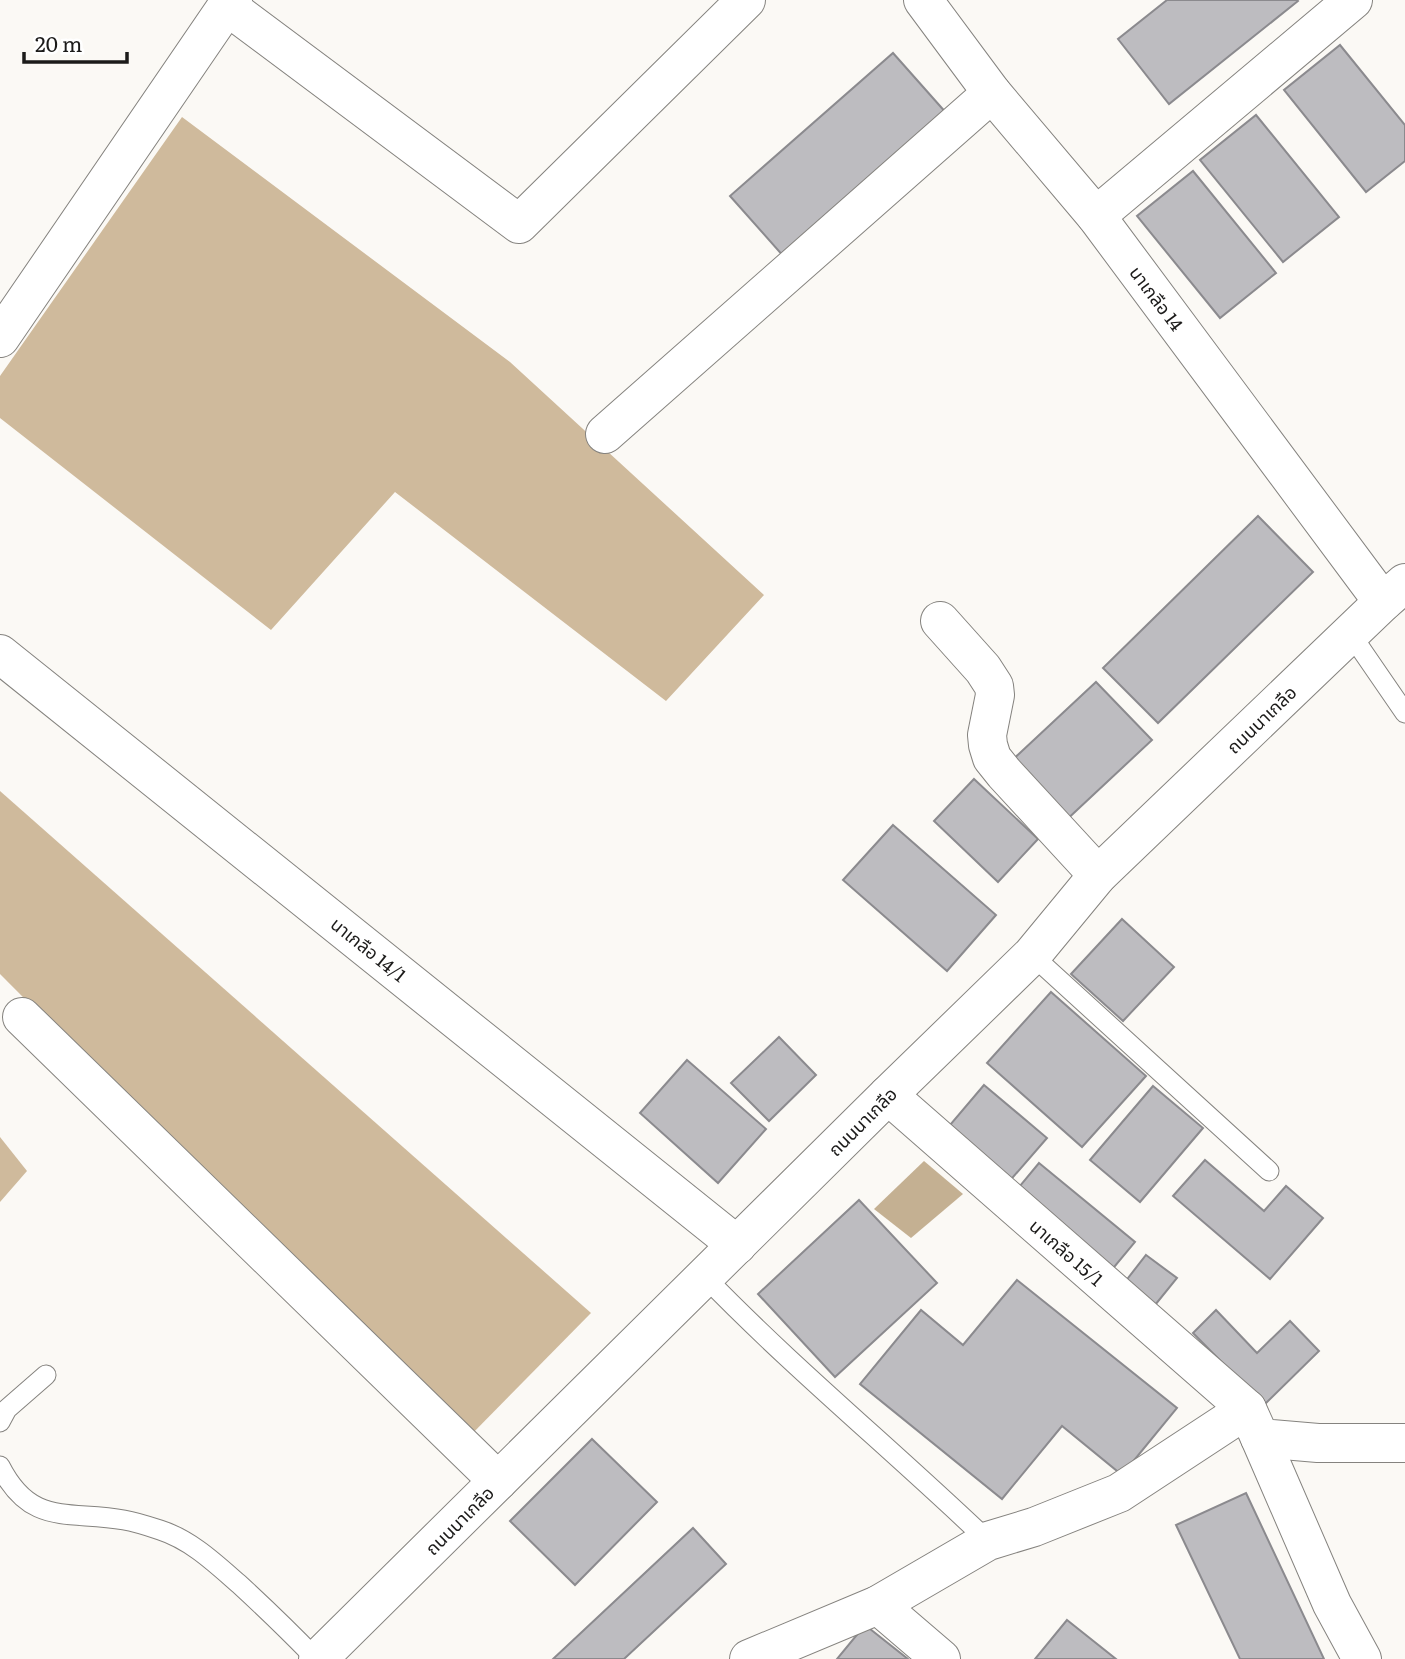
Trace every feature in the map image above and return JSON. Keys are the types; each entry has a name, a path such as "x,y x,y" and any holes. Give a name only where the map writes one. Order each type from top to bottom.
{"street":[{"path":"0,338 230,3 519,224 746,0"},
{"name":"นาเกลือ 14","path":"923,0 992,93 1096,216 1394,592"},
{"path":"1096,216 1353,0"},
{"path":"605,434 992,93"},
{"name":"ถนนนาเกลือ","path":"317,1659 1032,955 1098,875 1394,592"},
{"path":"940,621 983,669 994,686 988,735 992,758 1098,875"},
{"name":"นาเกลือ 14/1","path":"0,654 737,1245"},
{"path":"22,1017 498,1481"},
{"name":"นาเกลือ 15/1","path":"888,1095 1254,1424"},
{"path":"749,1659 877,1605 988,1541 1034,1527 1119,1493 1254,1424 1318,1443 1405,1443"},
{"path":"1254,1424 1332,1604 1362,1659"},
{"path":"877,1605 941,1659"}],"lane":[{"path":"1350,633 1405,713"},
{"path":"1032,955 1269,1171"},
{"path":"704,1276 747,1321 988,1541"},
{"path":"0,1422 8,1409 46,1376"},
{"path":"0,1466 22,1498 39,1509 62,1515 124,1520 163,1531 204,1552 317,1659"}],"shaded area":[{"path":"182,117 510,362 764,595 666,701 395,492 271,630 0,418 0,376"},
{"path":"0,791 591,1313 465,1441 0,974"},
{"path":"0,1137 27,1171 0,1202"},
{"path":"924,1161 963,1194 911,1238 874,1209"}],"building":[{"path":"1167,0 1298,1 1169,104 1118,39"},
{"path":"1340,45 1405,125 1405,161 1366,192 1284,90"},
{"path":"893,53 948,115 785,258 730,196"},
{"path":"1256,115 1339,217 1283,262 1200,160"},
{"path":"1193,171 1276,273 1220,318 1137,216"},
{"path":"1258,516 1313,572 1158,723 1103,668"},
{"path":"1096,682 1152,740 1062,824 1007,765"},
{"path":"974,779 1038,839 998,882 934,821"},
{"path":"893,825 996,915 947,971 843,880"},
{"path":"1122,919 1174,967 1123,1021 1071,974"},
{"path":"1051,992 1146,1076 1082,1147 987,1063"},
{"path":"779,1037 816,1075 769,1121 731,1083"},
{"path":"687,1060 766,1129 718,1183 640,1113"},
{"path":"984,1085 1047,1138 1007,1184 944,1132"},
{"path":"1153,1086 1203,1128 1140,1202 1090,1160"},
{"path":"1205,1160 1264,1211 1286,1186 1323,1218 1270,1279 1173,1196"},
{"path":"1039,1163 1135,1242 1110,1272 1015,1192"},
{"path":"859,1200 937,1283 835,1377 758,1294"},
{"path":"1146,1255 1177,1278 1151,1310 1121,1287"},
{"path":"1017,1280 1177,1408 1122,1475 1062,1426 1002,1499 860,1384 921,1310 963,1345"},
{"path":"1216,1310 1257,1353 1290,1321 1319,1351 1264,1405 1193,1333"},
{"path":"592,1439 657,1502 575,1585 510,1521"},
{"path":"1246,1493 1324,1659 1240,1659 1176,1525"},
{"path":"693,1528 726,1564 624,1659 553,1659"},
{"path":"1067,1620 1116,1659 1035,1659"},
{"path":"865,1625 908,1659 837,1659"}]}
